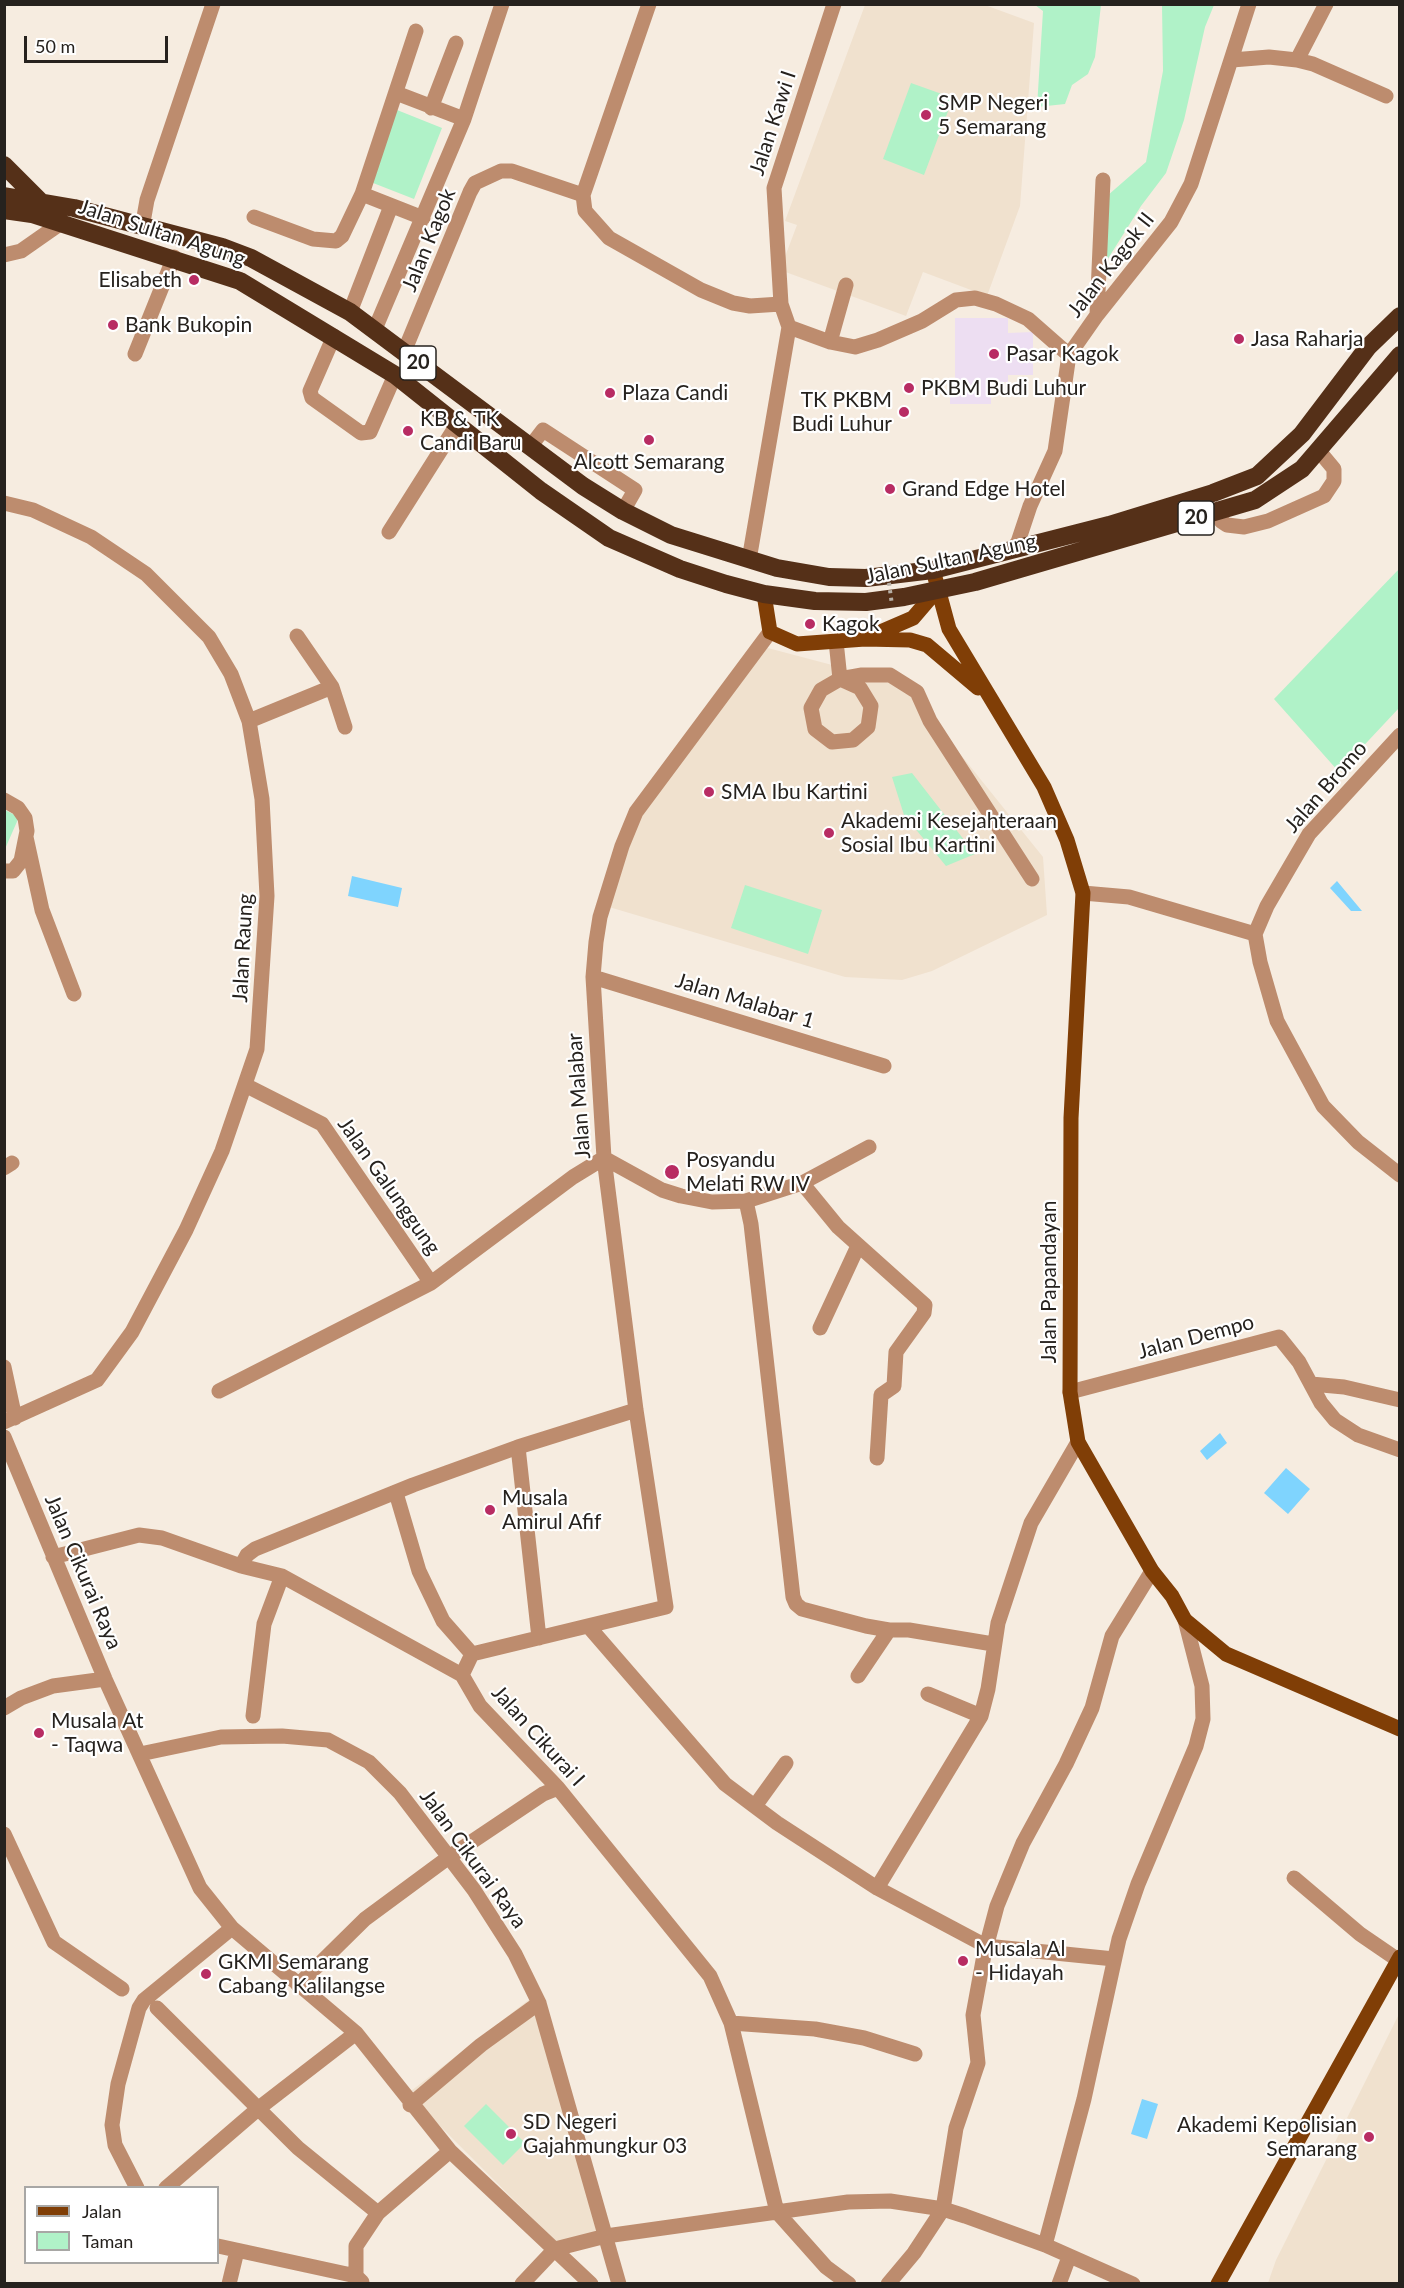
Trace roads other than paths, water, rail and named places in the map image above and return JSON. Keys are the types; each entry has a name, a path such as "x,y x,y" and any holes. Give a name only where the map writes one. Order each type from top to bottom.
{"highway":[{"path":"4,165 40,201"},
{"name":"Jalan Sultan Agung","path":"4,196 40,201 222,247 251,258 350,312 375,329 530,447 623,511 671,536 777,568 829,577 866,578 895,570 933,570 1213,493 1257,476 1302,434 1368,347 1400,316"},
{"name":"Jalan Sultan Agung","path":"4,210 32,214 174,257 240,280 394,375 566,510 609,538 680,569 764,594 838,602 898,601 1219,512 1267,494 1302,469 1369,388 1400,355"}],"main road":[{"path":"895,570 898,601"},
{"name":"Jalan Papandayan","path":"933,570 948,629 1052,803 1067,840 1083,893 1071,1118 1070,1392 1078,1442 1152,1571 1172,1596 1185,1620 1226,1654 1400,1729"},
{"path":"865,639 913,618 937,590"},
{"path":"764,594 770,632"},
{"name":"Jalan Papandayan","path":"770,632 797,644 865,639 910,640 927,645 987,695"},
{"path":"1218,2283 1399,1958"}],"street":[{"path":"142,228 147,200 213,4"},
{"path":"375,329 464,119 502,4"},
{"path":"649,4 584,195 585,211 609,238 701,290 733,303 750,306 781,304"},
{"name":"Jalan Kawi I","path":"749,560 789,327 781,304 774,188 834,4"},
{"path":"1297,60 1326,4"},
{"name":"Jalan Kagok II","path":"1012,550 1018,542 1030,506 1055,451 1069,356 1097,315 1171,222 1191,184 1249,5"},
{"path":"254,217 313,239 336,241 342,236 362,194 417,31"},
{"path":"431,108 456,43"},
{"path":"1232,60 1269,57 1297,60 1313,64 1386,96"},
{"path":"396,93 464,119"},
{"name":"Jalan Kagok","path":"404,352 475,183 501,171 512,171 584,195"},
{"path":"1097,315 1103,180"},
{"path":"362,194 423,218"},
{"path":"350,312 391,206"},
{"path":"4,255 21,251 61,223"},
{"path":"135,354 174,257"},
{"path":"830,342 846,285"},
{"path":"789,327 830,342 855,347 867,345 922,321 956,300 975,298 996,304 1028,319 1069,356"},
{"path":"334,336 310,391 312,398 361,433 370,432 394,375"},
{"path":"389,532 458,423"},
{"path":"530,447 543,430 635,490 623,511"},
{"path":"1219,512 1221,521 1227,525 1244,527 1277,518 1324,496 1334,482 1334,469 1319,451"},
{"name":"Jalan Raung","path":"4,503 33,510 91,537 153,581 209,637 231,674 249,721 263,809 267,918 257,1049 222,1151 186,1230 132,1332 97,1380 10,1420"},
{"name":"Jalan Malabar","path":"589,1627 664,1609 666,1603 636,1410 604,1158 593,977 600,917 636,813 770,632"},
{"path":"297,636 332,687 345,727"},
{"path":"836,641 840,679"},
{"path":"840,679 860,688 871,706 868,727 853,741 832,741 815,729 811,708 821,690 840,679 862,675 890,675 917,692 930,721 1032,879"},
{"path":"249,721 332,687"},
{"name":"Jalan Bromo","path":"1255,934 1267,906 1309,834 1400,735"},
{"path":"4,800 18,808 25,818 26,837 42,910 74,994"},
{"path":"4,871 13,871 21,861 26,837"},
{"path":"1083,893 1129,897 1255,934 1260,962 1277,1021 1323,1106 1358,1142 1400,1175"},
{"name":"Jalan Malabar 1","path":"593,977 884,1066"},
{"name":"Jalan Galunggung","path":"245,1085 322,1124 431,1283"},
{"path":"604,1158 662,1190 681,1196 712,1202 746,1201 802,1183 869,1148"},
{"name":"Jalan Galunggung","path":"219,1391 431,1283 573,1176 604,1158"},
{"path":"802,1183 838,1227 926,1307 896,1352 894,1386 881,1395 877,1458"},
{"path":"746,1201 793,1598 802,1609 889,1630 909,1630 993,1644"},
{"path":"820,1328 858,1246"},
{"name":"Jalan Dempo","path":"1070,1392 1276,1337 1281,1339 1299,1362 1321,1403 1335,1420 1358,1435 1400,1450"},
{"path":"4,1367 10,1420"},
{"path":"1311,1384 1344,1387 1400,1400"},
{"path":"241,1566 247,1555 255,1549 396,1493 518,1447 636,1410"},
{"name":"Jalan Cikurai Raya","path":"4,1437 105,1679 200,1888 232,1928 356,2033 410,2105 450,2151 591,2283"},
{"path":"878,1888 981,1716 988,1689 993,1644 1031,1523 1078,1442"},
{"path":"518,1447 539,1638"},
{"path":"396,1493 419,1571 443,1621 472,1654"},
{"path":"53,1557 138,1535 162,1538 241,1566 282,1576 462,1675 472,1654"},
{"path":"888,2283 914,2253 943,2209 956,2128 978,2063 973,2015 986,1946 997,1906 1023,1843 1066,1764 1092,1708 1112,1636 1152,1571"},
{"path":"253,1716 264,1624 282,1576"},
{"path":"1045,2245 1084,2098 1107,2001 1114,1959 1138,1884 1196,1746 1203,1719 1202,1686 1185,1620"},
{"path":"472,1654 589,1627 725,1784 878,1888 986,1946 1114,1959"},
{"path":"858,1676 889,1630"},
{"name":"Jalan Cikurai I","path":"462,1675 480,1706 558,1788 710,1976 731,2023 777,2212"},
{"path":"4,1708 21,1698 53,1686 105,1679"},
{"path":"928,1694 981,1716"},
{"name":"Jalan Cikurai Raya","path":"140,1754 221,1737 282,1736 328,1740 369,1762 400,1793 474,1890 515,1954 539,2003 619,2283"},
{"path":"755,1806 786,1763"},
{"path":"298,1985 365,1919 450,1857 543,1794 558,1788"},
{"path":"4,1834 54,1942 122,1989"},
{"path":"1294,1878 1360,1934 1399,1958"},
{"path":"136,2186 114,2145 112,2125 118,2084 139,2008 144,2000 232,1928"},
{"path":"410,2105 481,2045 539,2003"},
{"path":"158,2008 298,2148 378,2213"},
{"path":"731,2023 825,2031 864,2038 915,2054"},
{"path":"167,2186 260,2108 356,2033"},
{"path":"219,2246 358,2281 356,2246 378,2213 450,2151"},
{"path":"522,2283 555,2249 606,2236 848,2202 890,2201 943,2209 1045,2245 1134,2283"},
{"path":"777,2212 826,2267 849,2283"},
{"path":"229,2283 237,2251"},
{"path":"1059,2283 1070,2257"}],"water":[{"path":"352,876 402,888 398,907 348,896"},
{"path":"1337,881 1362,911 1351,911 1330,888"},
{"path":"1220,1433 1227,1443 1207,1460 1200,1451"},
{"path":"1286,1468 1310,1489 1288,1514 1264,1493"},
{"path":"1142,2099 1158,2104 1147,2139 1131,2134"}],"place":[{"name":"SMP Negeri 5 Semarang","path":"926,115"},
{"name":"Elisabeth","path":"194,280"},
{"name":"Bank Bukopin","path":"113,325"},
{"name":"Jasa Raharja","path":"1239,339"},
{"name":"Pasar Kagok","path":"994,354"},
{"name":"PKBM Budi Luhur","path":"909,388"},
{"name":"Plaza Candi","path":"610,393"},
{"name":"TK PKBM Budi Luhur","path":"904,412"},
{"name":"KB & TK Candi Baru","path":"408,431"},
{"name":"Alcott Semarang","path":"649,440"},
{"name":"Grand Edge Hotel","path":"890,489"},
{"name":"Kagok","path":"810,624"},
{"name":"SMA Ibu Kartini","path":"709,792"},
{"name":"Akademi Kesejahteraan Sosial Ibu Kartini","path":"829,833"},
{"name":"Posyandu Melati RW IV","path":"672,1172"},
{"name":"Musala Amirul Afif","path":"490,1510"},
{"name":"Musala At - Taqwa","path":"39,1733"},
{"name":"Musala Al - Hidayah","path":"963,1961"},
{"name":"GKMI Semarang Cabang Kalilangse","path":"206,1974"},
{"name":"SD Negeri Gajahmungkur 03","path":"511,2134"},
{"name":"Akademi Kepolisian Semarang","path":"1369,2137"}]}
